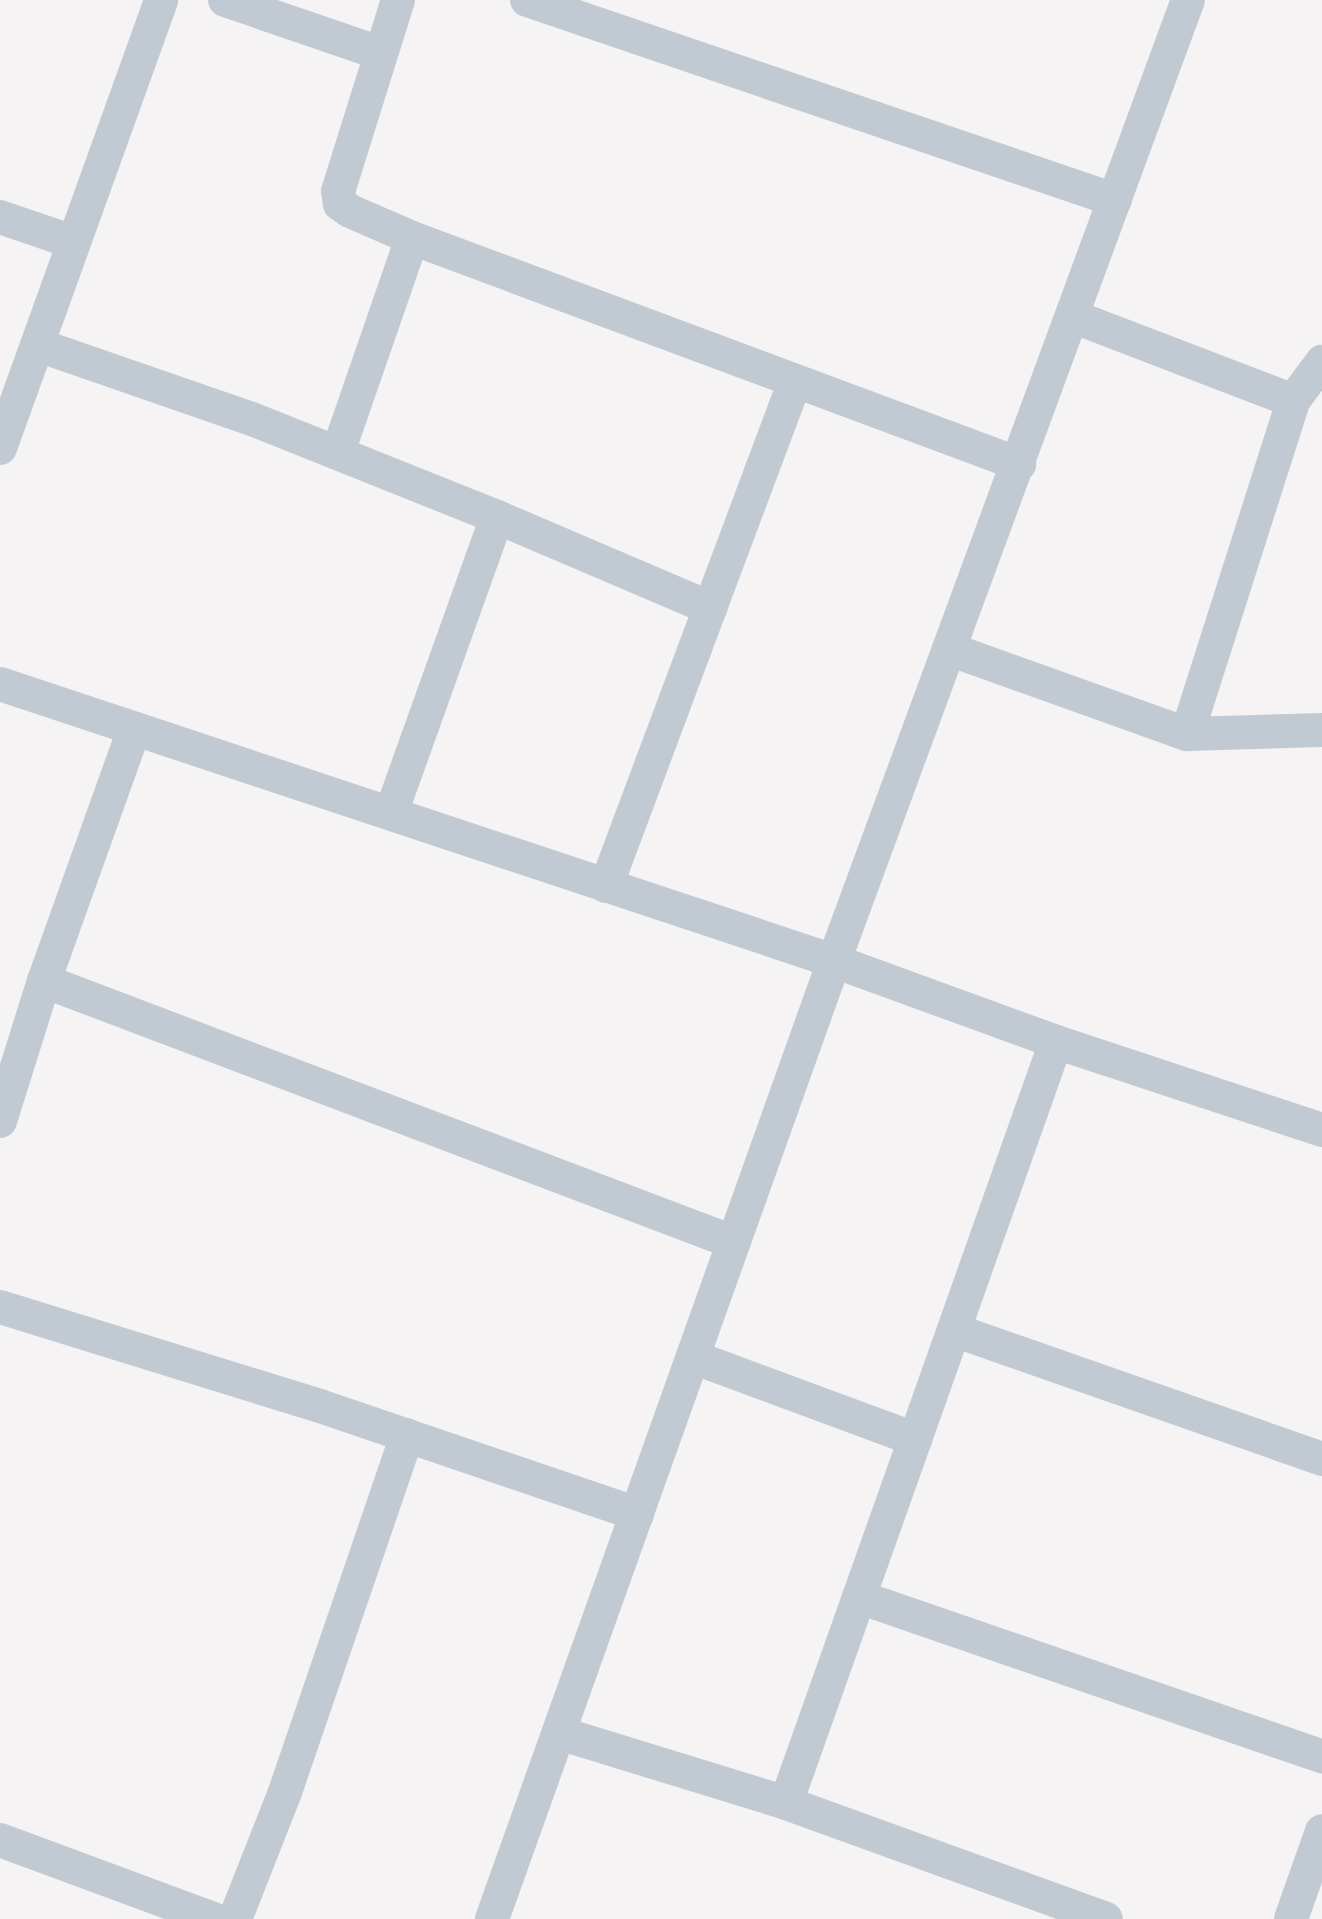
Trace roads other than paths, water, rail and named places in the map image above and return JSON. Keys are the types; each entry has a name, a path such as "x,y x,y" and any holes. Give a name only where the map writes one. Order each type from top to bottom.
{"street":[{"path":"0,448 161,0"},
{"path":"225,0 380,53"},
{"path":"398,0 338,191 340,204 412,238 1019,464"},
{"path":"527,0 1115,200"},
{"path":"492,1919 834,961 1188,0"},
{"path":"0,217 73,242"},
{"path":"338,452 412,238"},
{"path":"1072,316 1293,401"},
{"path":"38,345 338,452 710,608"},
{"path":"1187,734 1293,401 1322,362"},
{"path":"606,886 795,381"},
{"path":"391,813 497,517"},
{"path":"949,649 1187,734 1322,730"},
{"path":"0,684 834,961 1056,1042 1322,1130"},
{"path":"2,1101 134,729"},
{"path":"44,981 733,1242"},
{"path":"786,1803 1056,1042"},
{"path":"0,1307 407,1435 637,1514"},
{"path":"954,1330 1322,1459"},
{"path":"693,1357 915,1439"},
{"path":"235,1919 285,1792 407,1435"},
{"path":"859,1597 1322,1756"},
{"path":"559,1733 786,1803 1106,1919"},
{"path":"1291,1919 1322,1831"},
{"path":"0,1840 214,1919"}]}
